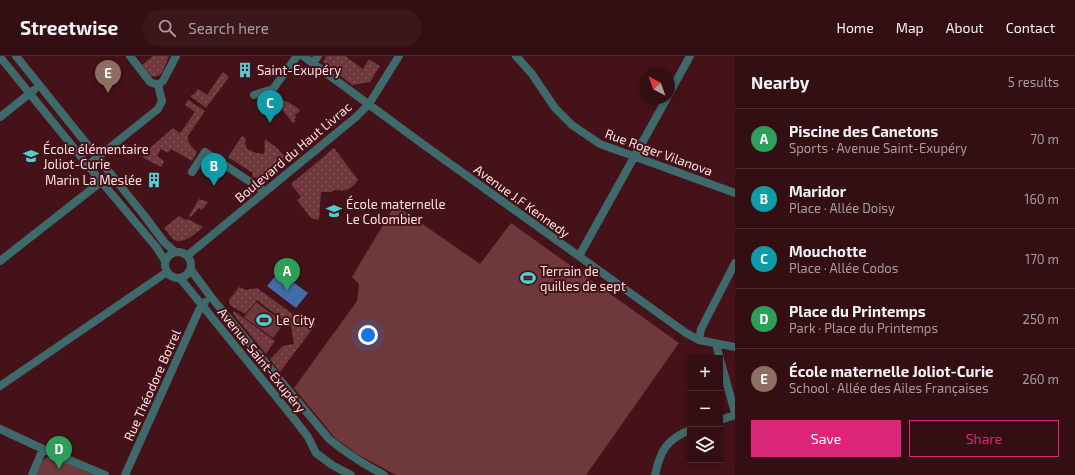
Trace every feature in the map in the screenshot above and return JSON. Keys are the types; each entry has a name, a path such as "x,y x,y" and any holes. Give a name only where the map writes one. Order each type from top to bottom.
{"street":[{"path":"16,56 164,242 175,252"},
{"path":"130,56 150,82 158,85"},
{"path":"158,85 163,81 176,56"},
{"path":"254,95 273,89 297,56"},
{"name":"Avenue J.F Kennedy","path":"303,56 315,59 369,104 686,333 699,340 735,347"},
{"name":"Boulevard du Haut Livrac","path":"188,255 264,191 356,117 369,104 400,56"},
{"name":"Rue Roger Vilanova","path":"516,56 532,74 555,108 572,125 600,144 735,193"},
{"path":"675,83 690,56"},
{"path":"0,57 157,248 165,261 165,268 167,272 172,277 180,278 188,274 191,270 192,262 188,255 182,252 171,253 165,261"},
{"path":"88,165 158,109 162,101 158,85"},
{"path":"0,117 40,86"},
{"path":"578,256 664,104"},
{"path":"192,172 205,152 264,191"},
{"path":"0,261 111,174"},
{"path":"699,340 701,329 735,263"},
{"name":"Avenue Saint-Exupéry","path":"191,270 211,297 314,423 329,439 339,448 384,475"},
{"path":"0,386 167,272"},
{"name":"Avenue Saint-Exupéry","path":"180,278 303,431 316,453 332,465 351,475"},
{"name":"Avenue Saint-Exupéry","path":"202,305 211,297"},
{"name":"Rue Théodore Botrel","path":"124,475 202,305"},
{"path":"718,344 717,348 735,414 723,419"},
{"name":"Avenue Saint-Exupéry","path":"303,431 314,423"},
{"path":"0,429 105,475"},
{"path":"655,475 664,448 674,437 687,431"},
{"path":"32,475 44,449"},
{"path":"364,475 368,466"}],"shaded area":[{"path":"153,56 169,56 162,73 159,76 151,76 142,65"},
{"path":"326,56 345,56 363,69 369,59 380,66 370,82 352,85 323,62"},
{"path":"223,72 229,77 206,108 190,96 198,89 207,95"},
{"path":"277,96 298,108 300,111 295,115 296,117 294,119 296,121 293,123 280,107 272,101"},
{"path":"188,100 205,111 188,136 189,143 197,152 192,161 171,149 168,153 161,149 157,156 164,161 161,167 142,157 150,153 150,148 173,128 180,133 195,112 185,105"},
{"path":"242,136 246,139 245,143 247,149 263,154 265,150 265,139 277,148 286,158 266,175 257,178 252,177 253,173 228,157"},
{"path":"334,148 358,180 348,190 321,192 319,220 311,218 297,200 301,197 291,184"},
{"path":"199,199 208,202 202,210 199,208 191,217 189,216"},
{"path":"395,205 480,264 511,223 679,343 586,475 396,475 357,454 335,438 294,388 357,301 359,284 352,277"},
{"path":"179,216 203,227 185,240 177,241 173,239 164,228"},
{"path":"239,287 246,290 257,288 298,318 316,324 280,372 270,359 283,346 294,344 291,326 257,300 245,314 230,305 229,300"},
{"name":"Le City","path":"256,302 284,323 273,338 244,317"},
{"path":"234,311 275,341 266,354 234,315"},
{"path":"47,457 55,458 94,475 36,475 41,462"}],"water":[{"path":"279,272 308,293 296,308 267,286"}],"place":[{"name":"Saint-Exupéry","path":"245,70"},
{"name":"École maternelle Joliot-Curie","path":"108,93"},
{"name":"Mouchotte","path":"270,123"},
{"name":"École élémentaire Joliot-Curie","path":"31,156"},
{"name":"Marin La Meslée","path":"154,180"},
{"name":"Maridor","path":"214,186"},
{"name":"École maternelle Le Colombier","path":"334,211"},
{"name":"Terrain de quilles de sept","path":"528,278"},
{"name":"Piscine des Canetons","path":"287,291"},
{"name":"Le City","path":"264,320"},
{"name":"Place du Printemps","path":"59,469"}]}
